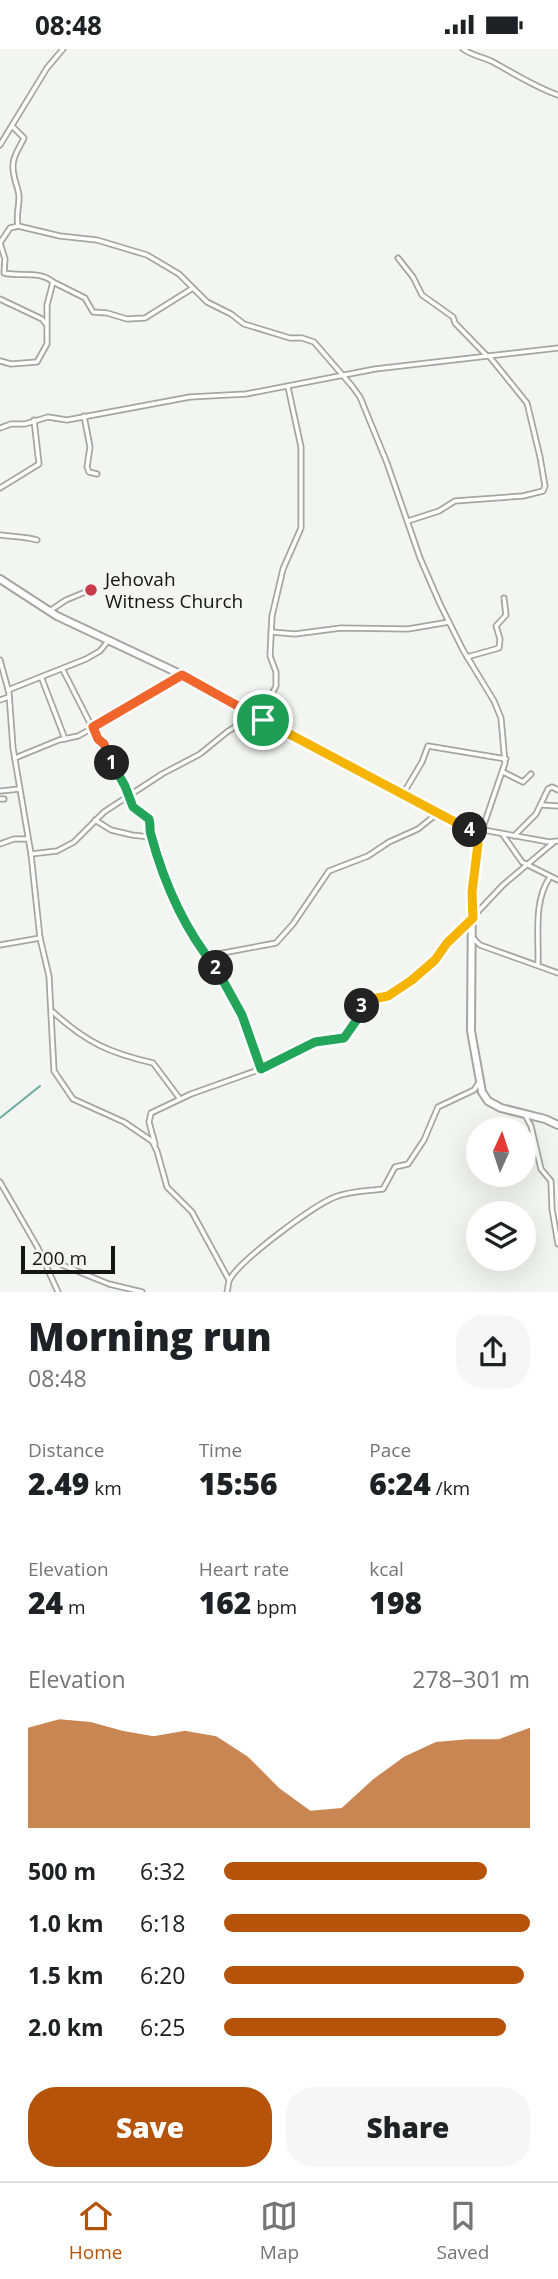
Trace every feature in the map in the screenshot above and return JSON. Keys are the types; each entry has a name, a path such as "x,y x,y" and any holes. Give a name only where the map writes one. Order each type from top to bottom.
{"street":[{"path":"0,145 47,68 63,49"},
{"path":"463,49 558,95"},
{"path":"13,127 24,138 15,152 13,162 19,197 16,215 18,226"},
{"path":"193,288 149,317 127,320 107,313 93,312 85,298 46,277 4,273 5,259 0,243 10,228 18,226 60,236 109,243 147,255 179,274 193,288 207,302 248,326 314,342 360,397 387,463 420,558 467,657 497,707 503,725 506,759 478,844 472,892 471,1031 483,1094 491,1103 558,1125"},
{"path":"398,258 413,277 422,295 453,317 455,324 487,355 527,403 545,486 543,491 523,496 455,501 439,511 408,521"},
{"path":"0,361 11,364 37,362 47,344 47,305 52,282"},
{"path":"0,299 34,315 46,324"},
{"path":"0,428 48,417 68,420 190,397 223,397 288,387 342,374 558,348"},
{"path":"263,720 276,686 276,672 270,656 272,616 282,574 298,538 301,524 301,447 288,387"},
{"path":"84,416 90,447 87,467 89,471 97,474"},
{"path":"0,488 40,463 34,420"},
{"path":"0,535 37,540"},
{"path":"0,579 50,612 182,675 464,826 503,835 556,842"},
{"path":"50,612 66,600 83,593"},
{"path":"467,657 499,648 500,639 496,626 506,615 504,598"},
{"path":"271,632 295,634 341,628 411,629 449,622"},
{"path":"8,689 63,670 95,654 107,641"},
{"path":"0,660 8,689 40,939 49,976 54,1071 70,1097 88,1108 124,1122 155,1146"},
{"path":"63,670 98,739 105,746 117,776 125,786 127,796 136,810 149,819 152,838 170,893 206,956 219,971 242,1015 261,1069"},
{"path":"15,758 78,736 182,675"},
{"path":"42,678 65,739"},
{"path":"0,701 9,697"},
{"path":"31,854 60,850 80,838 95,820 127,796 200,754 244,721 249,713"},
{"path":"403,794 428,746 506,759"},
{"path":"503,772 523,782 531,774"},
{"path":"514,836 542,805 550,787 558,790"},
{"path":"0,791 19,789"},
{"path":"542,805 558,806"},
{"path":"206,956 276,943 293,925 329,871 368,856 389,842 418,829 438,813"},
{"path":"95,820 111,829 152,838"},
{"path":"464,826 478,844"},
{"path":"503,835 521,861 558,880"},
{"path":"0,844 14,839 28,839"},
{"path":"544,840 545,851"},
{"path":"229,1291 229,1280 192,1212 167,1187 149,1114 180,1099 261,1069 315,1042 344,1038 365,1002 388,996 412,980 435,960 447,943 503,885 556,842"},
{"path":"538,965 540,906 543,888 550,877"},
{"path":"471,937 480,945 558,973"},
{"path":"0,945 40,939"},
{"path":"52,1011 71,1028 96,1044 131,1059 154,1064 180,1099"},
{"path":"229,1280 261,1248 322,1202 341,1195 383,1189 395,1167 408,1164 419,1149 438,1107 474,1090 480,1082"},
{"path":"525,1115 531,1126 541,1169 551,1181 558,1244"},
{"path":"0,1182 43,1257 58,1292"},
{"path":"43,1257 109,1284 142,1292"}],"waterway":[{"path":"0,1118 40,1086"}],"place":[{"name":"Jehovah Witness Church","path":"91,590"}],"route":[{"path":"182,675 263,720 464,826 475,837 478,851 472,892 473,918 447,943 435,960 393,993 382,999 365,1002 344,1038 315,1042 261,1069 242,1015 219,971 192,935 170,893 150,833 149,819 133,807 104,744 98,739 93,727 128,709 182,675"}]}
